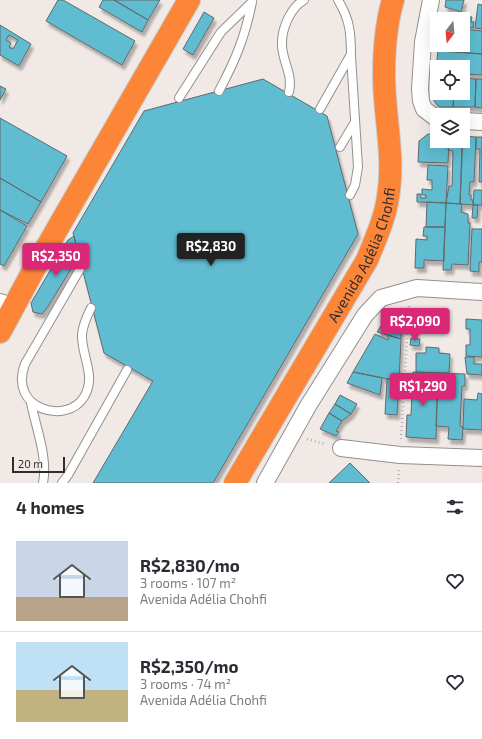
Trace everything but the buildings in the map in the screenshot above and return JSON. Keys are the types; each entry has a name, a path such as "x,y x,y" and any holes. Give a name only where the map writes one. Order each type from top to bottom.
{"highway":[{"path":"0,332 7,304 189,0"},
{"name":"Avenida Adélia Chohfi","path":"235,483 366,260 379,232 388,197 391,156 384,76 387,20 393,0"}],"street":[{"path":"430,114 424,110 421,101 420,89 423,42 431,0"},
{"path":"470,121 482,122"},
{"path":"265,483 308,406 365,315 381,298 417,288 482,292"},
{"path":"342,448 400,455 482,458"}],"lane":[{"path":"289,92 290,84 282,47 283,36 291,13 304,0"},
{"path":"338,0 350,24 350,56 358,167 355,185 350,195"},
{"path":"219,91 239,50 245,34 253,1"},
{"path":"179,98 221,32 253,1"},
{"path":"320,109 350,56"},
{"path":"340,147 355,122"},
{"path":"43,483 43,459 31,403 22,390 21,380 24,364 80,269"},
{"path":"31,403 48,410 63,411 79,404 84,398 90,379 82,332 91,308"},
{"path":"62,483 68,475 127,370"}],"path":[{"path":"400,455 410,290"},
{"path":"303,438 342,448"}]}
